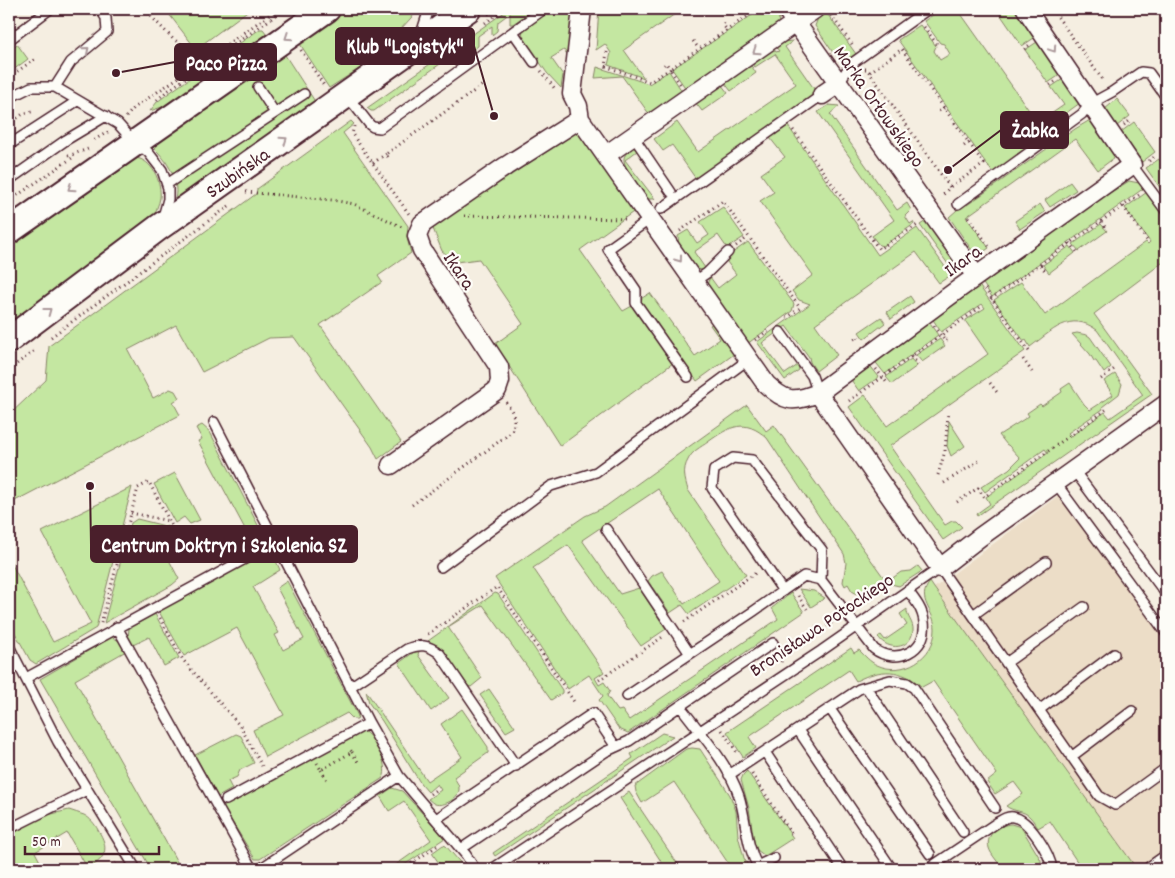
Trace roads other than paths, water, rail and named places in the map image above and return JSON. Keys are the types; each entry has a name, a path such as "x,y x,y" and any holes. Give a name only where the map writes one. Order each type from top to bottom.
{"main road":[{"path":"9,231 328,9"},
{"name":"Szubińska","path":"9,340 158,228 347,103 418,44 468,9"}],"street":[{"name":"Ikara","path":"582,9 572,94 579,113 606,155 656,214 666,241 766,384 778,395 792,400 818,393 1132,164"},
{"path":"579,113 584,94 593,9"},
{"path":"606,155 689,97 791,16 815,9"},
{"path":"1026,9 1132,164"},
{"name":"Marka Orłowskiego","path":"791,16 841,79 976,276"},
{"path":"822,95 841,79"},
{"name":"Ikara","path":"391,465 497,390 500,381 499,367 422,250 417,236 422,224 579,113"},
{"path":"818,393 940,568"},
{"name":"Bronisława Potockiego","path":"940,568 1073,469 1164,411"}],"lane":[{"path":"9,40 50,9"},
{"path":"55,87 71,62 107,32 106,18 100,9"},
{"path":"418,44 429,9"},
{"path":"347,103 373,127 380,128 544,9"},
{"path":"841,79 851,64 928,9"},
{"path":"513,32 534,62"},
{"path":"958,204 1082,114 1090,104 1144,72 1149,73 1166,97"},
{"path":"258,86 275,112"},
{"path":"9,98 31,87 55,87 118,124 135,143 148,152 162,170 167,184 168,199 158,228"},
{"path":"167,184 304,94"},
{"path":"688,378 636,302 636,290 608,249 822,95"},
{"path":"9,145 77,101"},
{"path":"9,180 66,140 106,116"},
{"path":"633,136 671,192"},
{"path":"1132,164 1166,211"},
{"path":"695,281 707,273 728,252"},
{"path":"776,328 812,376 818,393"},
{"path":"442,567 551,486 596,472 746,354"},
{"path":"214,422 368,723 398,776 476,869"},
{"path":"783,591 712,488 714,470 733,458 752,460 822,550 821,580"},
{"path":"1073,469 1166,594"},
{"path":"1055,482 1166,633"},
{"path":"606,529 690,654"},
{"path":"26,678 276,542"},
{"path":"973,615 1046,562"},
{"path":"940,568 1099,796 1115,804 1166,768"},
{"name":"Bronisława Potockiego","path":"492,869 716,721 940,568"},
{"path":"627,696 804,576 821,580 874,649 880,654 896,656 911,652 922,640 924,622 917,603 908,591"},
{"path":"1006,663 1084,608"},
{"path":"117,627 252,869"},
{"path":"461,849 605,752 629,741 773,644"},
{"path":"9,646 58,742 136,869"},
{"path":"350,687 407,650 416,646 432,647 440,654 516,766"},
{"path":"1039,710 1114,654"},
{"path":"729,775 859,689 890,680 906,683 914,688 995,808"},
{"path":"866,687 963,832"},
{"path":"680,706 729,775 739,796 747,839 751,854 758,868 774,858"},
{"path":"830,709 930,854"},
{"path":"1071,757 1132,711"},
{"path":"436,819 593,713 616,747"},
{"path":"226,800 368,723"},
{"path":"798,730 892,869"},
{"path":"764,752 843,869"},
{"path":"260,869 398,776"},
{"path":"9,829 87,790"},
{"path":"928,869 998,822 1008,817 1014,817 1028,825 1045,850 1052,869"},
{"path":"1149,869 1149,867 1166,855"}],"place":[{"name":"Paco Pizza","path":"116,73"},
{"name":"Klub \"Logistyk\"","path":"494,116"},
{"name":"Żabka","path":"948,170"},
{"name":"Centrum Doktryn i Szkolenia SZ","path":"90,486"}]}
